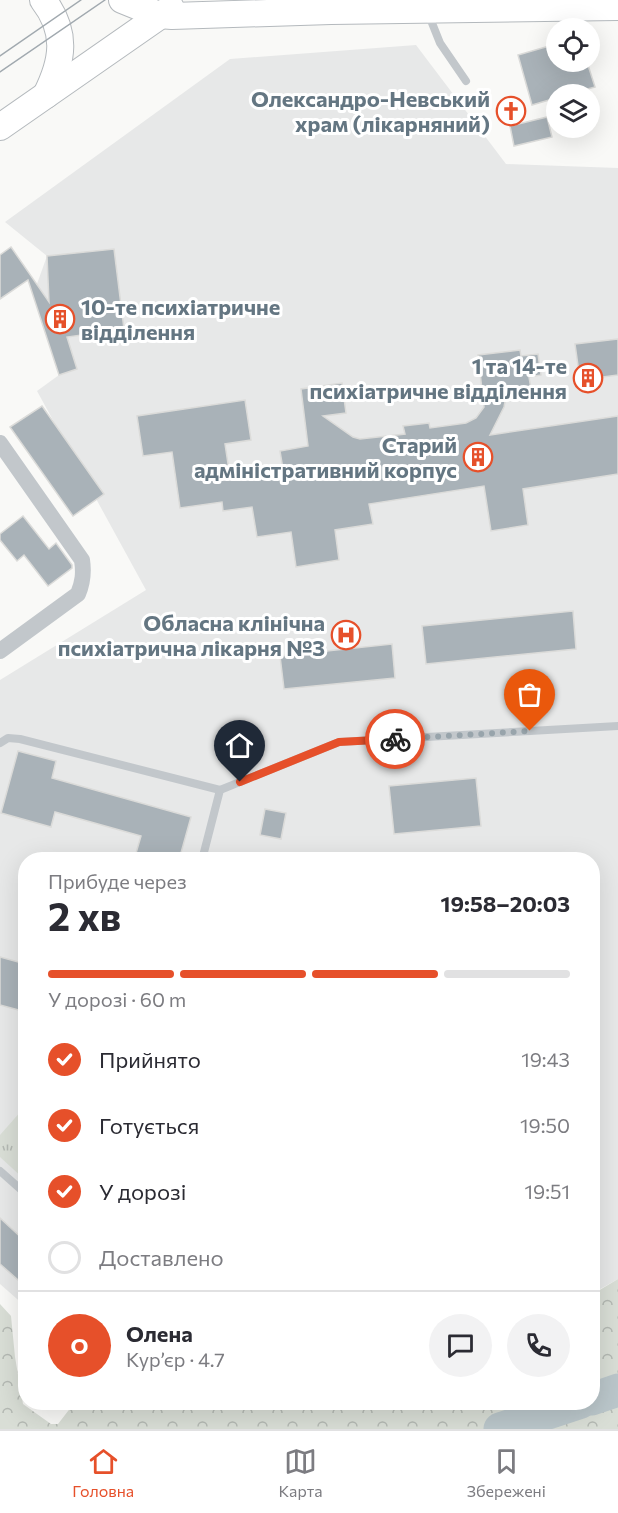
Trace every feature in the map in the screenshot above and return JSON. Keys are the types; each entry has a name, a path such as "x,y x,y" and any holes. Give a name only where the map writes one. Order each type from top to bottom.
{"main road":[{"path":"43,0 55,18 61,43 57,69 46,96"},
{"path":"122,0 159,15 618,7"},
{"path":"0,127 159,15 184,0"},
{"path":"274,0 303,12"}],"street":[{"path":"0,443 82,560 84,572 83,583 78,594 0,651"}],"lane":[{"path":"426,10 440,43 466,81"},
{"path":"0,743 8,738 20,739 220,790 339,742 618,726"},
{"path":"204,852 220,790"},
{"path":"0,1171 18,1187"}],"shaded area":[{"name":"Обласна клінічна психіатрична лікарня №3","path":"416,45 506,164 618,168 618,1279 600,1289 600,852 18,852 18,1300 0,1284 0,680 146,590 37,391 59,375 33,295 47,256 5,222 230,59"}],"green space":[{"path":"18,1115 18,1174 0,1157 0,1135"},
{"path":"618,1279 618,1429 0,1429 0,1304 11,1316 18,1375 18,1410 31,1410 51,1424 58,1424 69,1410 600,1410 600,1290"}],"building":[{"path":"546,47 546,72 590,72 594,84 546,84 546,101 532,105 518,55"},
{"path":"546,117 548,138 514,146 510,126"},
{"name":"10-те психіатричне відділення","path":"11,247 49,302 47,256 114,249 124,329 67,337 77,369 59,375 28,280 0,299 0,255"},
{"name":"1 та 14-те психіатричне відділення","path":"618,339 618,375 580,380 575,344"},
{"name":"Старий адміністративний корпус","path":"520,350 521,356 538,354 541,375 529,377 531,389 507,392 504,407 490,435 618,416 618,474 523,489 528,525 491,531 484,486 369,504 373,524 335,530 339,560 296,567 291,532 257,537 252,507 223,511 222,502 180,508 172,452 143,456 137,416 245,400 251,440 225,444 230,477 283,469 280,451 308,446 301,389 342,383 346,413 323,416 353,437 360,439 405,434 403,426 429,423 430,428 466,423 476,418 484,407 478,355"},
{"path":"42,406 104,494 73,516 10,427"},
{"path":"23,516 49,549 56,543 72,565 72,568 48,586 24,555 17,561 0,540 0,534"},
{"path":"573,611 576,649 426,664 422,626"},
{"path":"392,644 395,678 284,689 280,656"},
{"path":"18,751 56,761 52,778 191,817 181,852 136,852 141,836 55,812 51,827 1,813"},
{"path":"476,778 481,826 394,834 389,786"},
{"path":"265,809 286,813 281,839 260,835"},
{"path":"0,957 18,962 18,1010 0,1005"},
{"path":"0,1218 18,1235 18,1280 0,1264"}],"waterway":[{"path":"600,1396 618,1390"},
{"path":"500,1429 557,1410"}],"tram line":[{"path":"0,56 81,0"},
{"path":"0,72 105,0"}],"way so far":[{"path":"395,739 530,731"}],"place":[{"name":"Олександро-Невський храм (лікарняний)","path":"511,111"},
{"name":"10-те психіатричне відділення","path":"60,319"},
{"name":"1 та 14-те психіатричне відділення","path":"588,378"},
{"name":"Старий адміністративний корпус","path":"478,457"},
{"name":"Обласна клінічна психіатрична лікарня №3","path":"346,635"}],"route":[{"path":"240,782 339,742 395,739"}]}
